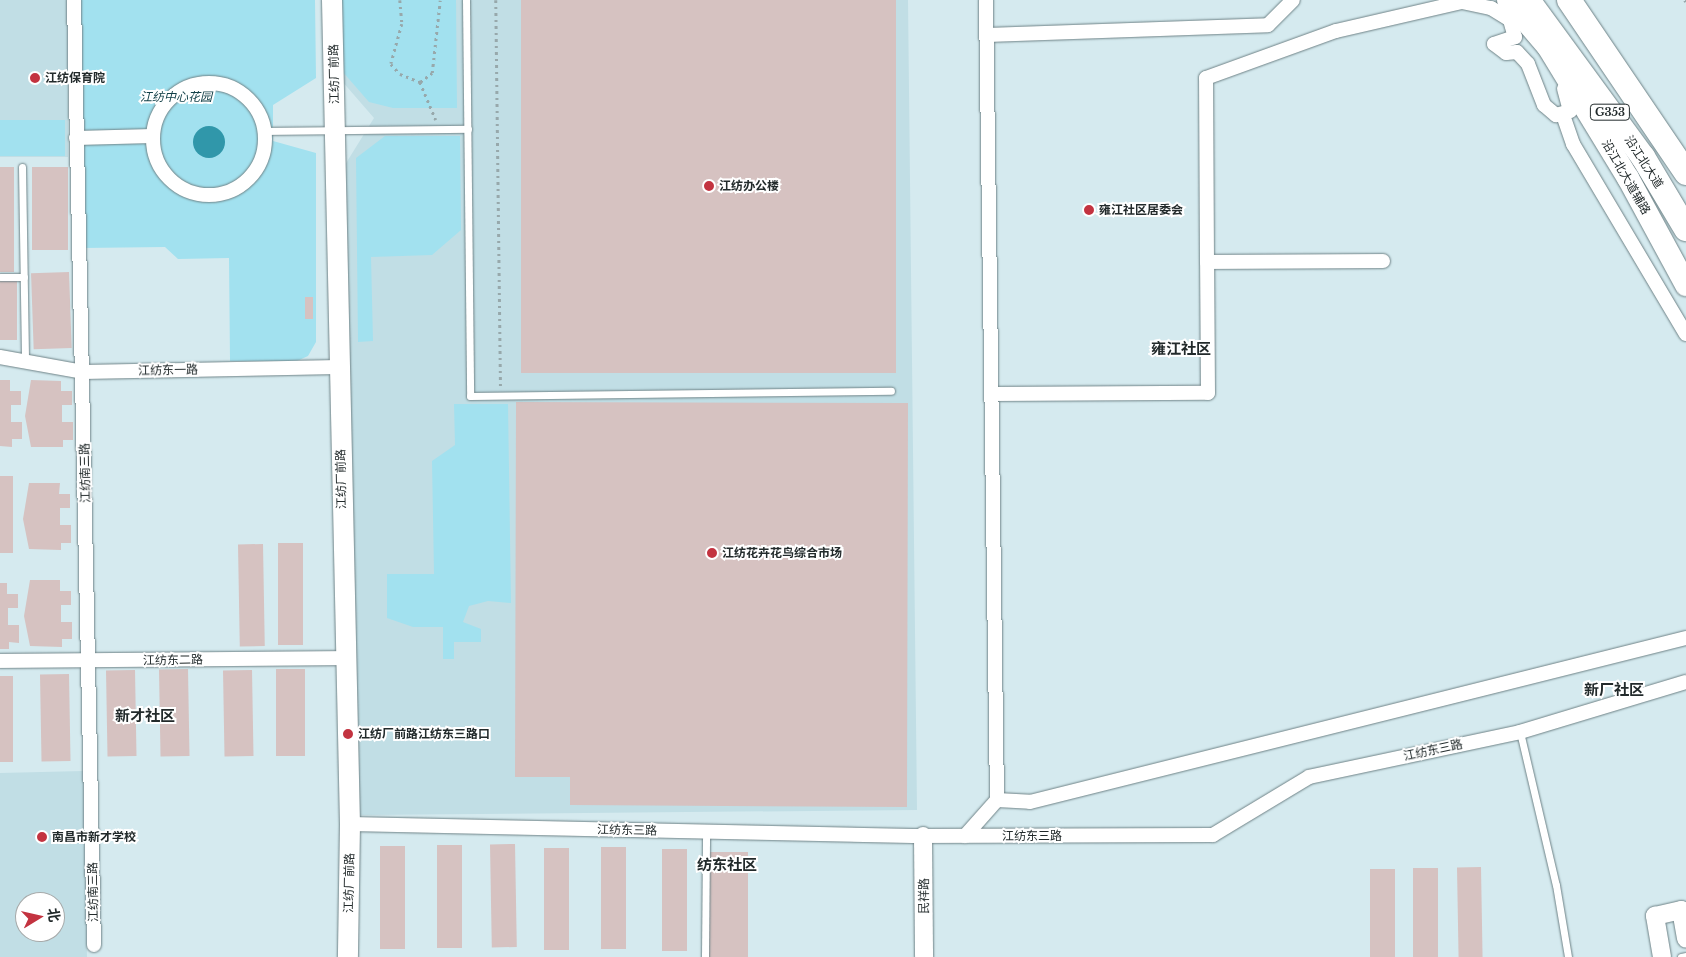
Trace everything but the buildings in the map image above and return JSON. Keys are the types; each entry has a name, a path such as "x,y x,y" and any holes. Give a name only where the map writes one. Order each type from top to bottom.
{"highway":[{"name":"沿江北大道","path":"1528,0 1643,157 1686,229"},
{"name":"G353","path":"1569,0 1666,140 1686,173"}],"main road":[{"name":"江纺厂前路","path":"332,0 338,367 350,824 348,957"},
{"name":"沿江北大道辅路","path":"1508,0 1524,34 1686,285"},
{"name":"G353","path":"1666,140 1686,168"}],"street":[{"name":"江纺南三路","path":"74,0 94,945"},
{"path":"965,836 997,800 986,0"},
{"path":"987,35 1268,25 1293,0"},
{"path":"992,394 1208,393 1206,78 1336,31 1449,3 1491,8 1510,20 1524,34"},
{"path":"1517,52 1506,53 1494,44 1524,34"},
{"path":"1517,52 1524,34"},
{"path":"1517,52 1532,68 1544,105 1550,112 1572,110 1574,144 1686,334"},
{"path":"207,84 233,88 248,99 264,132 264,150 251,175 229,191 211,195 176,184 163,171 153,136 167,102 181,91 207,84"},
{"path":"76,138 153,136"},
{"path":"1207,262 1383,262"},
{"name":"江纺东一路","path":"0,357 25,358 83,372 338,367"},
{"path":"997,800 1030,802 1686,638"},
{"name":"江纺东二路","path":"0,662 346,658"},
{"name":"江纺东三路","path":"350,824 918,836 1213,835 1309,776 1520,732 1686,682"},
{"name":"民祥路","path":"914,957 918,836"},
{"name":"民祥路","path":"918,836 924,957"},
{"path":"1662,957 1655,916 1681,910 1686,939"}],"lane":[{"path":"466,0 470,396 891,391"},
{"path":"264,132 468,129"},
{"path":"22,167 25,358"},
{"path":"0,277 24,277"},
{"path":"1520,732 1556,885 1568,957"},
{"path":"705,957 706,831"},
{"path":"1681,957 1686,956"}],"path":[{"path":"400,0 402,24 391,64 400,74 420,82 440,129"},
{"path":"420,82 432,73 440,0"},
{"path":"496,0 501,395"}],"shaded area":[{"name":"江纺保育院","path":"0,0 68,0 68,157 0,157"},
{"path":"341,0 908,0 917,810 360,815 343,168 374,118 341,80"},
{"path":"209,126 215,127 220,131 224,136 224,148 220,153 215,157 209,158 203,157 198,153 194,148 193,142 194,136 198,131 203,127"},
{"name":"南昌市新才学校","path":"83,771 87,957 0,957 0,773"}],"green space":[{"name":"江纺中心花园","path":"78,0 315,0 316,78 273,105 273,141 316,153 316,342 308,356 297,361 230,361 229,258 178,259 165,247 82,248"},
{"path":"342,0 456,0 457,108 393,108 369,102 342,71"},
{"path":"0,120 65,120 65,156 0,156"},
{"path":"385,136 460,136 461,230 432,255 371,257 373,341 358,342 356,158"},
{"path":"454,404 508,404 511,603 488,601 469,606 463,622 481,629 481,642 454,642 454,659 443,659 443,627 413,627 387,618 387,574 434,574 432,461 455,445"}],"place":[{"name":"江纺保育院","path":"35,78"},
{"name":"江纺办公楼","path":"709,186"},
{"name":"雍江社区居委会","path":"1089,210"},
{"name":"江纺花卉花鸟综合市场","path":"712,553"},
{"name":"江纺厂前路江纺东三路口","path":"348,734"},
{"name":"南昌市新才学校","path":"42,837"}],"district":[{"name":"雍江社区","path":"1181,349"},
{"name":"新厂社区","path":"1614,690"},
{"name":"新才社区","path":"145,716"},
{"name":"纺东社区","path":"727,865"}]}
